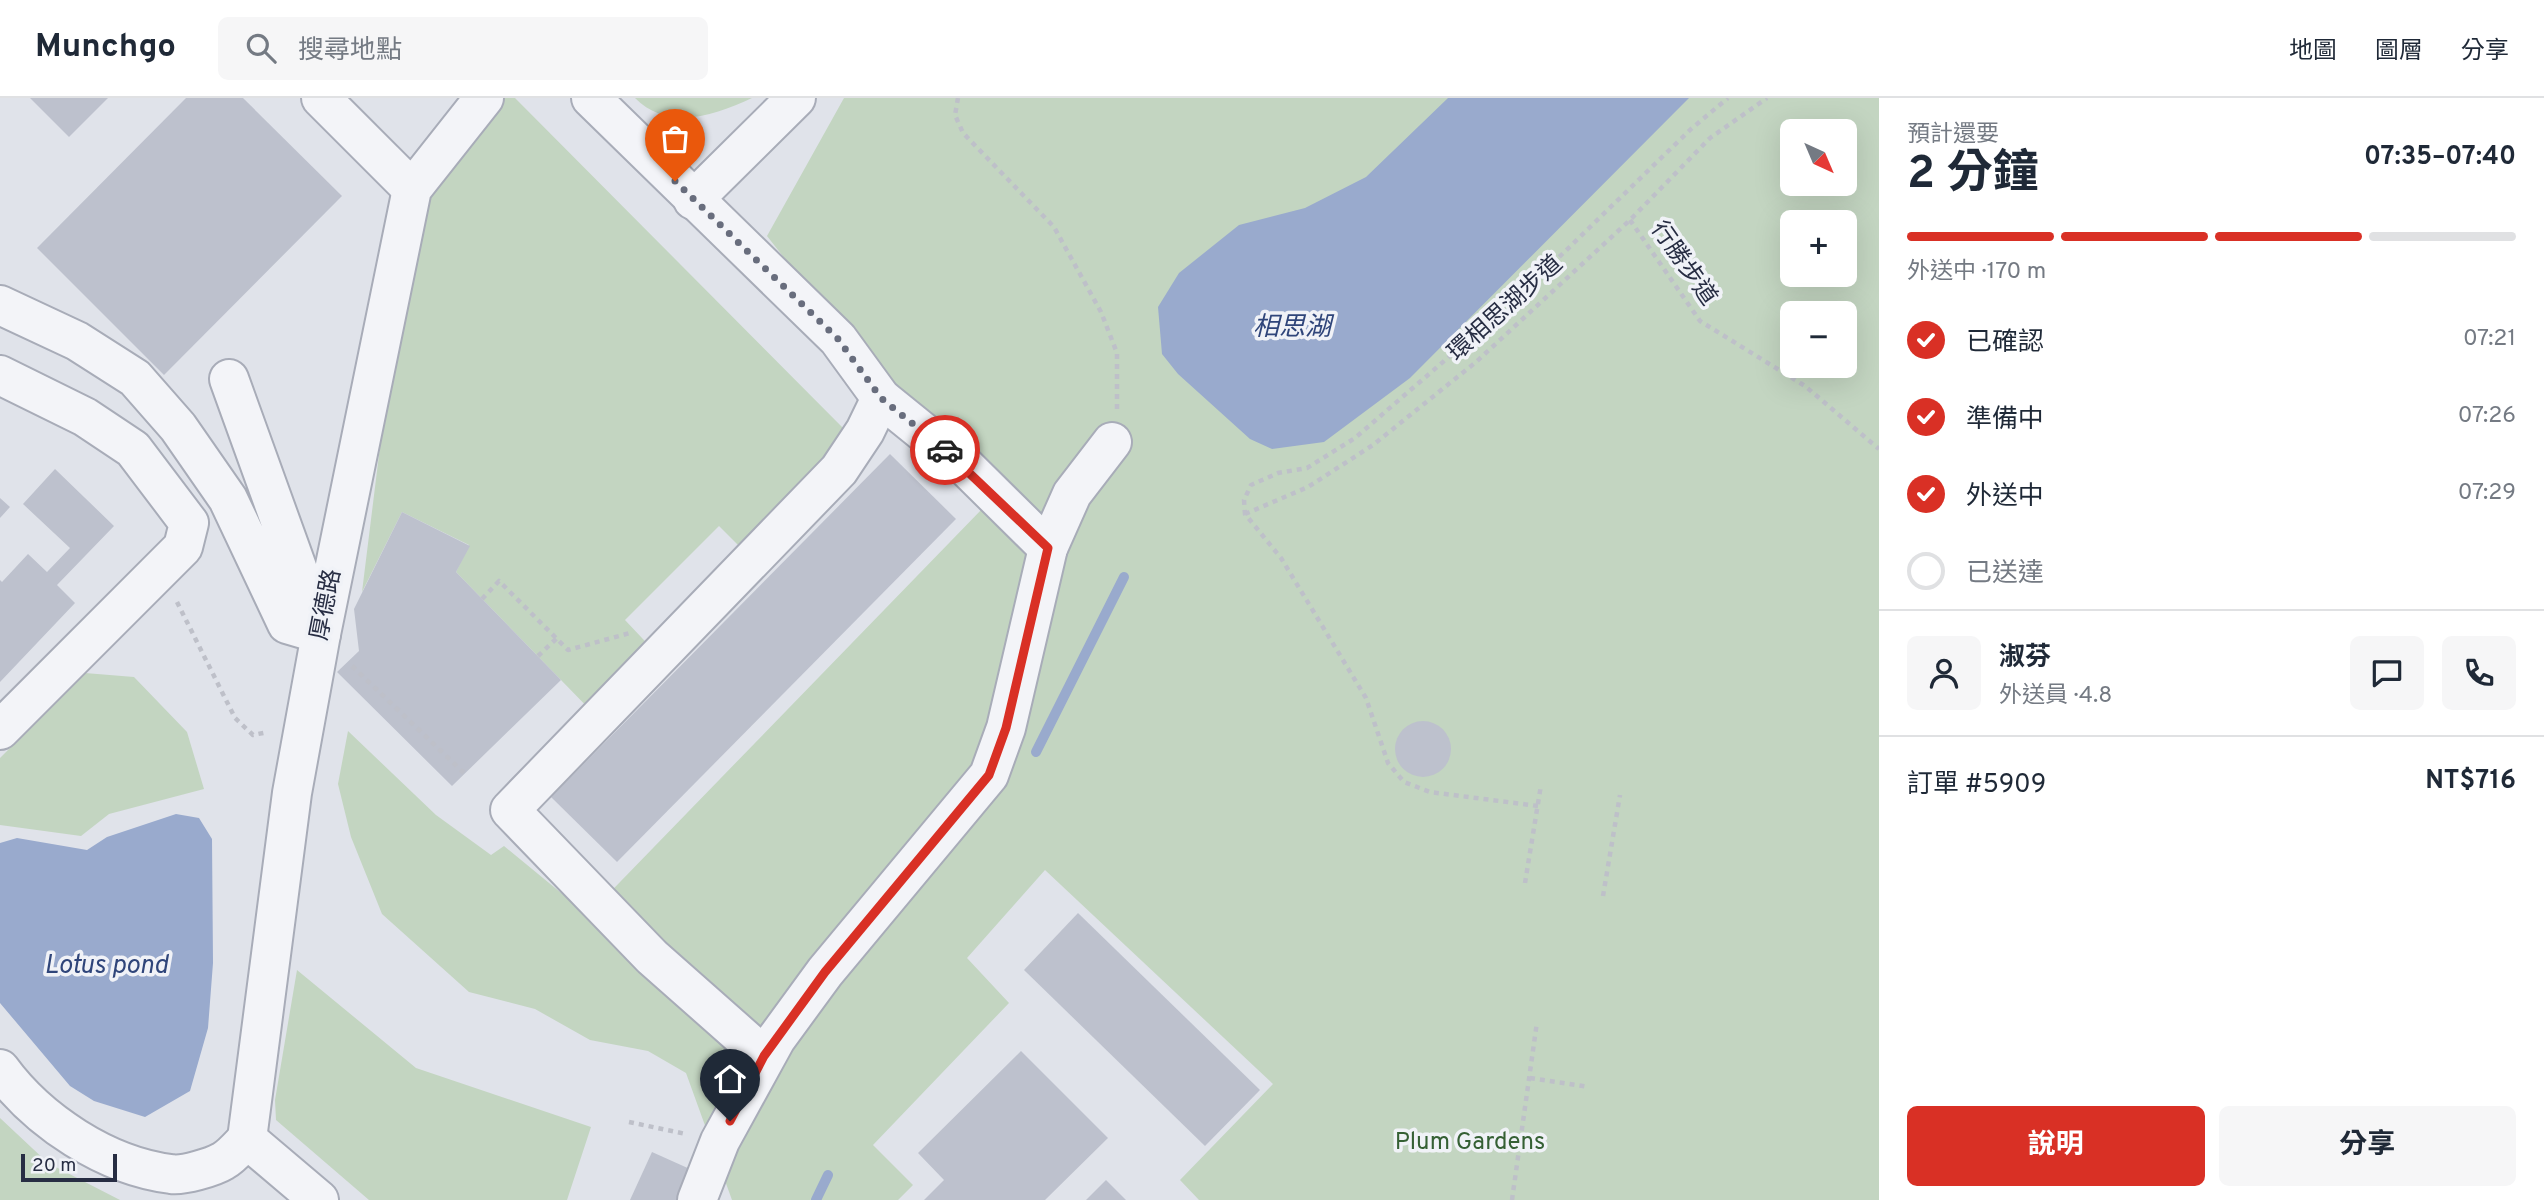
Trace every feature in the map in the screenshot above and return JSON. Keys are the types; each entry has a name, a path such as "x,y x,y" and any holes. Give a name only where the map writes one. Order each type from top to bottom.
{"lane":[{"path":"321,98 412,189"},
{"name":"厚德路","path":"247,1139 292,793 321,634 346,588 412,189 484,98"},
{"path":"591,98 838,339 881,398 965,466 1048,548"},
{"path":"694,200 796,98"},
{"path":"0,305 78,341 135,379 178,427 228,499 286,624 321,634"},
{"path":"0,375 85,417 133,449 189,523 183,547 0,730"},
{"path":"229,379 321,634"},
{"path":"764,1056 652,957 509,810 839,470 865,431 881,398"},
{"path":"697,1200 720,1141 764,1056 825,972 989,775 1006,728 1048,548 1072,494 1112,442"},
{"path":"0,1069 13,1087 65,1132 122,1160 173,1175 222,1161 247,1139 319,1200"}],"path":[{"path":"958,98 955,115 963,133 1054,227 1101,312 1117,353 1119,394 1112,442"},
{"path":"1538,806 1430,792 1404,782 1388,762 1366,698 1281,558 1245,514 1244,500 1251,485 1278,473 1307,468 1355,438 1517,298 1691,129 1728,98"},
{"name":"環相思湖步道","path":"1245,514 1308,487 1373,444 1476,362 1630,220 1710,138 1766,98"},
{"name":"行勝步道","path":"1630,220 1700,321 1805,386 1879,449"},
{"path":"162,570 235,718 253,735 275,731"},
{"path":"482,598 499,581 568,650 635,631"},
{"path":"538,656 557,638"},
{"path":"348,662 464,774"},
{"path":"1525,884 1541,785"},
{"path":"1603,896 1620,794"},
{"path":"1513,1200 1537,1022"},
{"path":"1530,1078 1589,1087"},
{"path":"629,1122 720,1141"}],"green space":[{"path":"484,98 515,98 844,429 839,470 753,560 719,526 625,620 658,655 597,717 456,572 469,545 402,512 362,592 412,189"},
{"path":"635,98 752,98 708,114 677,117 662,115"},
{"name":"Plum Gardens","path":"844,98 1879,98 1879,1200 1199,1200 1180,1180 1273,1084 1045,870 967,958 1009,1003 873,1145 913,1185 898,1200 732,1200 686,1073 648,1051 590,1040 535,1009 469,992 382,914 351,837 338,784 348,731 436,815 491,855 504,846 588,915 982,509 767,236"},
{"path":"85,673 134,677 187,732 204,789 109,814 81,836 0,825 0,758"},
{"path":"297,970 416,1068 591,1127 567,1200 369,1200 276,1120 275,1100"},
{"path":"0,1118 48,1163 120,1200 0,1200"}],"water":[{"name":"相思湖","path":"1448,98 1689,98 1410,378 1324,442 1272,449 1250,439 1178,374 1162,354 1158,307 1179,273 1239,225 1305,208 1366,177"},
{"name":"Lotus pond","path":"176,814 199,818 212,839 213,963 208,1028 190,1091 145,1117 94,1101 70,1086 0,1003 0,843 17,838 87,850 107,837"}],"building":[{"path":"30,98 108,98 69,137"},
{"path":"186,98 243,98 342,196 164,375 37,248"},
{"path":"890,454 956,519 617,862 551,797"},
{"path":"55,469 114,526 57,585 75,603 0,682 0,580 2,582 28,554 47,572 70,548 23,504"},
{"path":"0,498 10,507 0,518"},
{"path":"402,512 470,546 456,572 561,680 452,786 337,672 359,651 354,609"},
{"path":"1418,721 1428,721 1443,729 1449,738 1449,760 1443,769 1428,777 1418,777 1400,765 1395,754 1395,744 1407,726"},
{"path":"1078,913 1260,1090 1205,1146 1024,970"},
{"path":"1021,1051 1108,1138 1045,1200 924,1200 944,1180 918,1153"},
{"path":"652,1152 701,1174 689,1200 630,1200"},
{"path":"1106,1180 1126,1200 1086,1200"}],"waterway":[{"path":"1036,752 1124,577"},
{"path":"816,1200 828,1175"}],"way so far":[{"path":"675,181 838,339 881,398 945,450"}],"route":[{"path":"730,1121 764,1056 825,972 989,775 1006,728 1048,548 965,466 945,450"}]}
